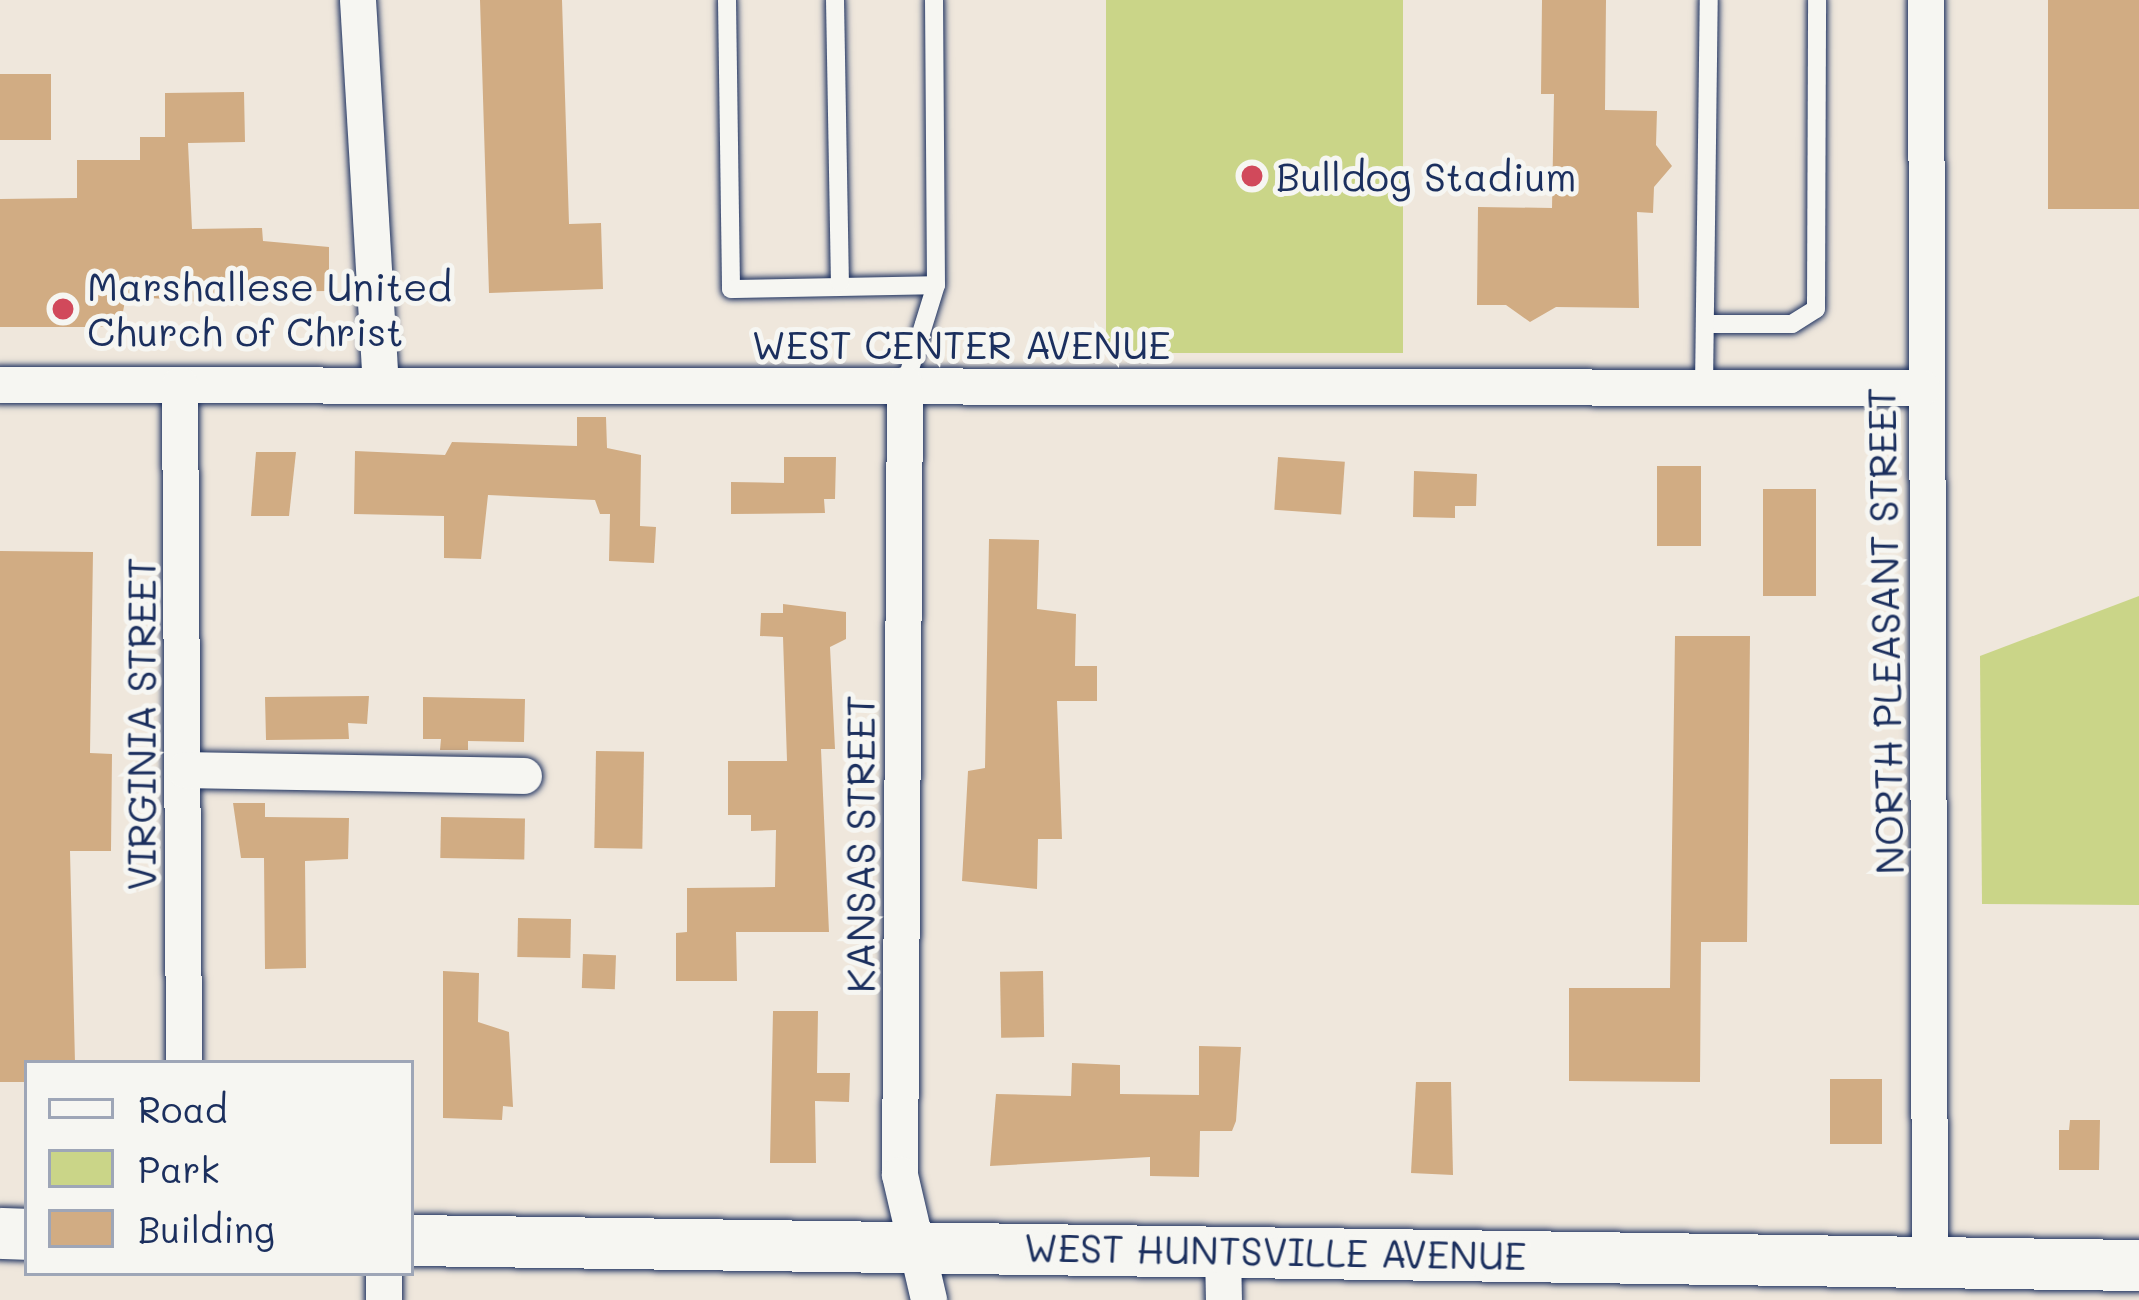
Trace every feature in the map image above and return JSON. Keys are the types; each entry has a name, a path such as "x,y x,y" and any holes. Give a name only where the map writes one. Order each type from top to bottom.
{"main road":[{"name":"WEST HUNTSVILLE AVENUE","path":"414,1240 917,1246 1224,1275 1930,1260 2139,1264"}],"street":[{"path":"358,0 381,385"},
{"name":"NORTH PLEASANT STREET","path":"1926,0 1922,388 1933,786 1930,1260"},
{"name":"WEST CENTER AVENUE","path":"0,385 1922,388"},
{"name":"VIRGINIA STREET","path":"180,385 184,1060"},
{"name":"KANSAS STREET","path":"905,385 900,1175 929,1300"},
{"path":"184,770 524,776"}],"lane":[{"path":"727,0 731,289 840,283 936,285"},
{"path":"835,0 840,283"},
{"path":"905,385 936,285 934,0"},
{"path":"1704,387 1709,0"},
{"path":"1705,324 1792,325 1816,309 1817,0"}],"green space":[{"name":"Bulldog Stadium","path":"1106,0 1403,0 1403,353 1106,353"},
{"path":"2139,596 2139,905 1982,904 1980,656"}],"building":[{"path":"480,0 562,0 569,224 601,223 603,289 489,293"},
{"path":"1542,0 1606,0 1605,110 1657,111 1656,145 1672,166 1654,187 1653,213 1637,212 1639,308 1556,307 1530,322 1506,305 1477,305 1478,207 1552,208 1554,94 1541,94"},
{"path":"2048,0 2139,0 2139,209 2048,209"},
{"path":"0,74 51,74 51,140 0,140"},
{"path":"244,92 245,142 188,143 192,229 262,228 263,241 329,247 329,291 233,292 214,296 214,303 126,296 120,327 0,327 0,199 77,198 77,160 140,160 140,137 165,137 165,93"},
{"path":"577,417 606,417 607,448 641,455 640,526 656,527 654,563 609,561 610,514 600,514 595,500 488,495 481,559 444,558 444,516 354,514 355,451 445,455 452,442 577,446"},
{"path":"256,452 296,452 289,516 251,516"},
{"path":"784,457 836,457 835,499 824,499 825,513 731,514 731,482 784,483"},
{"path":"1278,457 1345,462 1341,515 1274,510"},
{"path":"1657,466 1701,466 1701,546 1657,546"},
{"path":"1414,471 1477,474 1476,506 1455,506 1455,518 1413,517"},
{"path":"1763,489 1816,489 1816,596 1763,596"},
{"path":"989,539 1039,540 1037,609 1076,614 1075,666 1097,666 1097,701 1057,701 1062,839 1038,839 1037,889 962,881 968,771 985,768"},
{"path":"0,551 93,552 90,753 112,754 111,851 70,851 75,1060 24,1060 24,1082 0,1082"},
{"path":"783,604 846,612 846,639 830,647 835,749 821,749 829,932 736,932 737,981 676,981 676,933 687,932 687,888 775,887 776,830 751,831 751,815 728,815 728,761 787,761 783,637 760,636 761,613 783,613"},
{"path":"1675,636 1750,636 1747,942 1701,942 1700,1082 1569,1081 1569,988 1670,988"},
{"path":"369,696 367,724 348,723 349,739 266,740 265,697"},
{"path":"423,697 525,699 524,742 468,741 468,750 440,750 441,739 423,739"},
{"path":"596,751 644,752 642,849 594,848"},
{"path":"233,803 265,803 265,817 349,818 348,859 305,861 306,968 265,969 264,858 241,858"},
{"path":"441,817 525,818 524,859 440,858"},
{"path":"518,918 571,919 570,958 517,957"},
{"path":"583,954 616,955 615,989 582,988"},
{"path":"443,971 479,973 478,1022 509,1032 513,1107 503,1106 502,1120 443,1118"},
{"path":"1043,971 1044,1037 1001,1038 1000,972"},
{"path":"773,1011 818,1011 817,1073 850,1073 849,1102 815,1101 816,1163 770,1163"},
{"path":"1199,1046 1241,1047 1236,1121 1232,1131 1200,1131 1199,1177 1150,1176 1150,1157 990,1166 996,1094 1071,1096 1072,1063 1120,1065 1120,1094 1199,1095"},
{"path":"1830,1079 1882,1079 1882,1144 1830,1144"},
{"path":"1416,1082 1451,1082 1453,1175 1411,1173"},
{"path":"2070,1120 2100,1120 2099,1170 2059,1170 2059,1130 2069,1130"}],"place":[{"name":"Bulldog Stadium","path":"1252,176"},
{"name":"Marshallese United Church of Christ","path":"63,309"}]}
